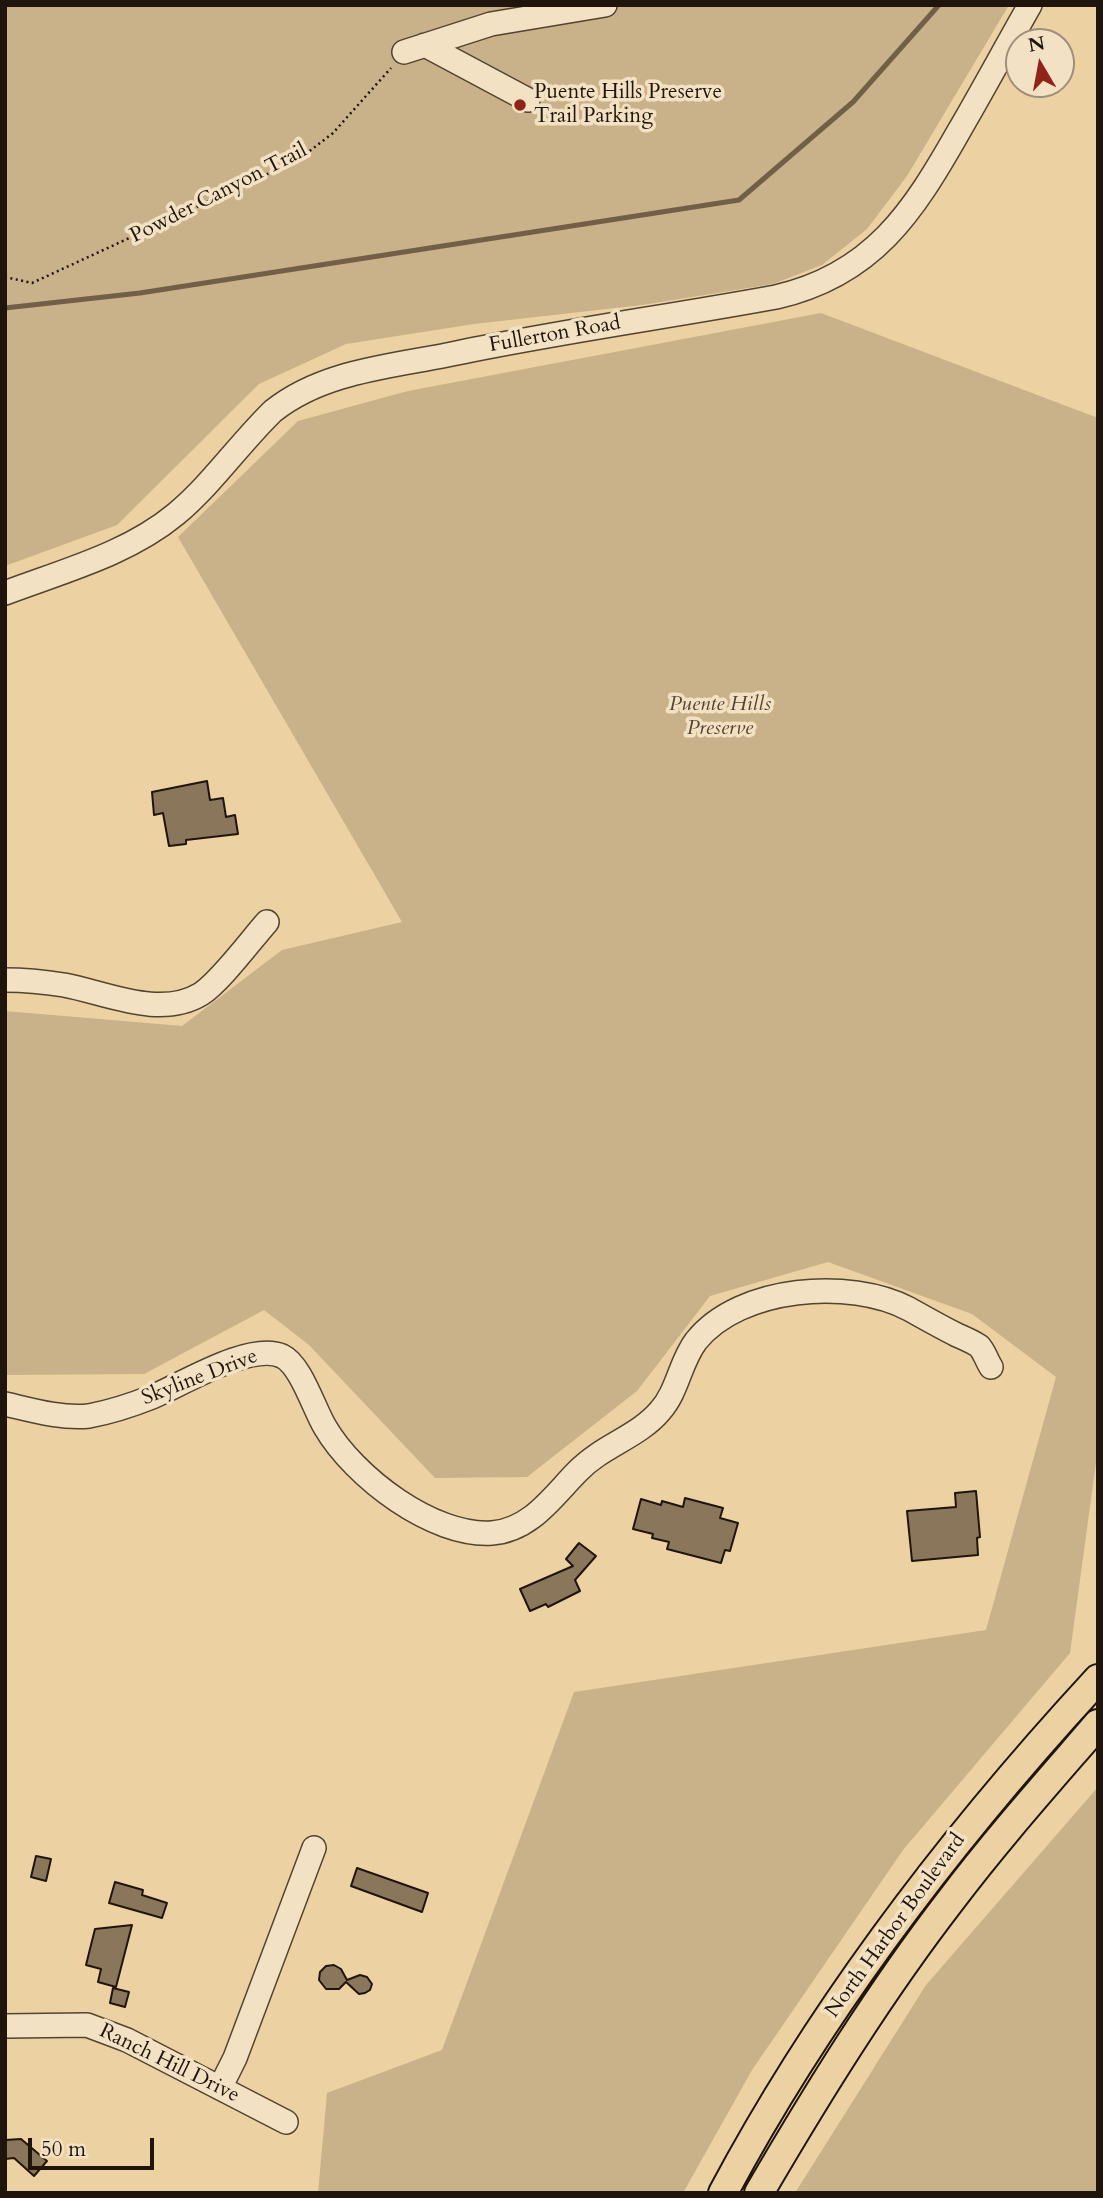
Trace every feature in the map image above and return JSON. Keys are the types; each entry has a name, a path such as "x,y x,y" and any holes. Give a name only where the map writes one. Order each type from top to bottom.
{"main road":[{"name":"North Harbor Boulevard","path":"723,2193 809,2047 873,1951 1021,1763 1098,1679"},
{"name":"North Harbor Boulevard","path":"759,2193 874,2006 935,1921 1019,1815 1098,1724"}],"street":[{"path":"415,48 491,24 605,5"},
{"name":"Fullerton Road","path":"5,593 120,549 157,528 195,496 273,411 314,385 344,376 497,345 776,297 813,288 832,278 876,247 917,200 941,164 1030,5"},
{"path":"415,48 528,100"},
{"path":"5,980 55,984 145,1003 180,1002 204,992 267,922"},
{"name":"Skyline Drive","path":"5,1404 71,1416 93,1415 151,1397 245,1357 276,1354 291,1362 335,1443 370,1478 412,1509 440,1524 466,1531 494,1533 513,1528 532,1518 588,1460 655,1416 667,1402 697,1340 724,1318 758,1302 787,1294 811,1292 856,1293 882,1298 901,1305 980,1347 990,1367"},
{"path":"220,2088 236,2057 314,1848"},
{"name":"Ranch Hill Drive","path":"5,2026 87,2025 127,2040 286,2122"}],"path":[{"name":"Powder Canyon Trail","path":"5,278 32,283 298,160 333,132 415,48"}],"green space":[{"path":"5,5 1009,5 907,176 867,229 822,265 773,284 642,305 474,324 346,344 259,384 117,525 5,566"},
{"name":"Puente Hills Preserve","path":"821,313 1098,418 1098,1448 1070,1653 903,1850 752,2070 683,2193 318,2193 327,2093 442,2050 574,1692 986,1630 1056,1377 972,1314 828,1262 710,1296 637,1391 527,1477 435,1478 309,1345 264,1310 144,1374 5,1375 5,1011 182,1026 282,950 402,922 178,537 298,421 408,391"},
{"path":"1098,1787 1098,2193 795,2193 926,1985"}],"building":[{"path":"207,781 210,800 223,798 226,817 235,815 238,834 186,840 186,844 169,846 163,813 154,815 152,792"},
{"path":"976,1491 980,1537 977,1538 978,1555 912,1561 907,1511 956,1507 955,1493"},
{"path":"685,1498 723,1508 720,1518 738,1523 730,1551 725,1550 721,1563 667,1549 669,1542 633,1529 641,1499 661,1505 662,1501 683,1507"},
{"path":"579,1543 596,1556 575,1580 580,1591 548,1607 546,1604 530,1611 520,1589 573,1566 566,1559"},
{"path":"36,1856 51,1859 46,1881 31,1877"},
{"path":"357,1868 428,1893 422,1912 351,1886"},
{"path":"115,1882 143,1890 142,1895 167,1903 162,1918 109,1903"},
{"path":"132,1925 116,1987 98,1982 101,1969 86,1965 95,1929"},
{"path":"334,1965 341,1969 347,1980 360,1975 367,1977 372,1984 370,1990 359,1994 346,1982 339,1989 326,1989 319,1980 320,1972 326,1966"},
{"path":"113,1988 129,1992 125,2007 110,2003"},
{"path":"21,2139 47,2161 34,2176 14,2158 5,2159 5,2140"}],"waterway":[{"path":"5,308 140,293 739,200 853,102 939,5"}],"place":[{"name":"Puente Hills Preserve Trail Parking","path":"520,105"}]}
